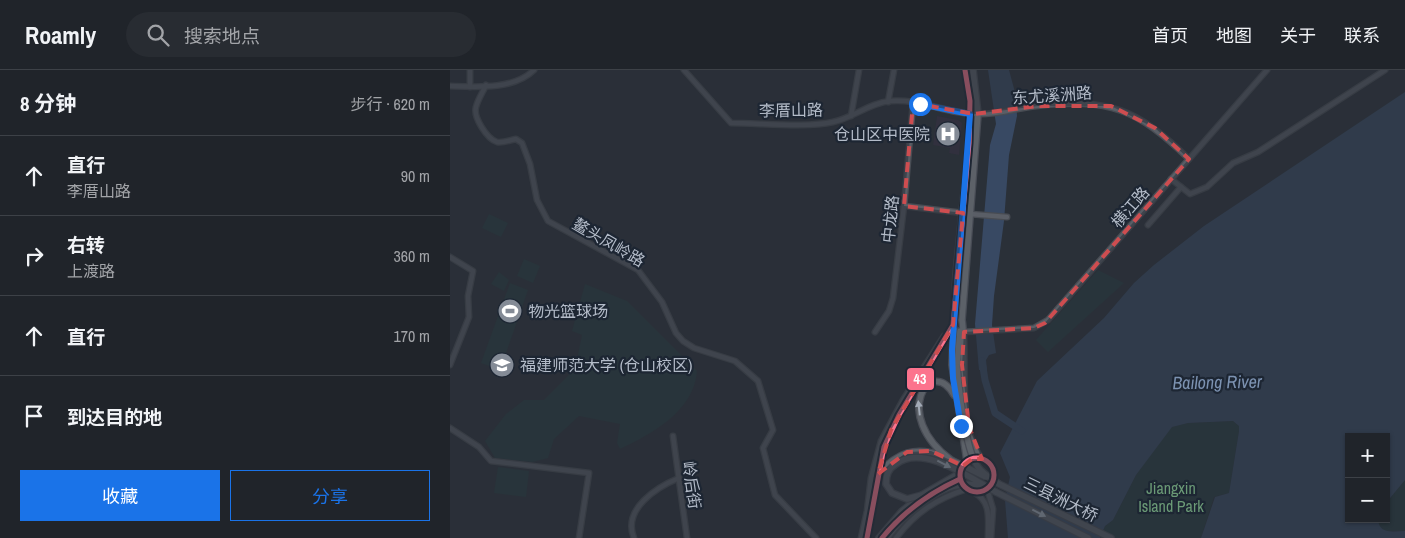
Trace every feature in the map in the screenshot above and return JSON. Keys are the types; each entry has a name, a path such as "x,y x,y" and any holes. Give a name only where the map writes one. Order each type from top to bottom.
{"main road":[{"path":"965,70 970,114 953,325 952,365 955,397 967,461 960,476 922,495 907,499 892,493 886,484 889,470 897,463 909,457 928,457 996,492"},
{"path":"973,70 978,114 958,367 962,412 972,454 977,466 999,484"},
{"path":"960,476 966,489 973,492 987,489 993,481 993,470 974,447 969,427 962,366 967,332 962,320"},
{"path":"867,538 884,446 891,430 953,325"},
{"path":"951,460 936,448 922,425 918,400 923,388 935,382 946,385 955,397"},
{"path":"878,474 890,461 907,452 931,451 999,484"},
{"path":"967,461 982,459"},
{"path":"887,538 917,506 945,489 971,484 996,492"},
{"name":"三县洲大桥","path":"999,484 1110,538"},
{"path":"880,538 900,516 929,492"},
{"name":"三县洲大桥","path":"996,492 1088,538"},
{"path":"880,538 902,511 922,495"}],"street":[{"path":"470,70 470,87"},
{"path":"450,86 470,87 510,82 526,76 534,70"},
{"name":"李厝山路","path":"684,70 731,123 823,124 851,116 874,105 888,102 912,103 978,114"},
{"path":"851,116 859,70"},
{"path":"888,102 894,70"},
{"name":"横江路","path":"967,332 1038,327 1048,320 1267,70"},
{"path":"1171,179 1190,194 1207,187 1233,163 1258,152 1386,70"},
{"name":"鳌头凤岭路","path":"486,85 476,106 476,114 483,128 493,140 503,142 516,139 521,142 530,164 537,200 548,221 638,270 662,302 676,333 683,341 694,348 735,361 760,383 773,430 763,448 773,491 816,538"},
{"name":"中龙路","path":"875,332 893,301 904,206 912,103"},
{"name":"东尤溪洲路","path":"978,114 1072,104 1102,105 1118,108 1155,128 1189,158"},
{"path":"1148,225 1181,187"},
{"path":"904,206 963,213"},
{"path":"970,214 1007,218"},
{"path":"450,257 472,271 468,296 469,317 450,365"},
{"path":"861,538 871,478 885,432 937,345 953,325"},
{"path":"450,428 478,448 491,461 589,473 578,538"},
{"name":"岭后街","path":"673,436 687,538"},
{"path":"634,538 631,532 634,516 642,502 657,488 679,478"},
{"path":"896,538 922,509 938,500 966,489"},
{"path":"987,489 993,509 990,538"},
{"path":"973,492 983,498 986,505 990,538"}],"highlighted area":[{"path":"913,103 974,114 1038,106 1111,106 1155,128 1189,159 1045,323 1034,328 964,332 962,365 969,427 982,459 972,459 963,466 931,451 907,452 878,474 891,430 953,325 963,213 904,206"}],"shaded area":[{"name":"仓山区中医院","path":"937,116 958,120 962,123 959,155 949,153 950,148 933,145"}],"green space":[{"path":"489,214 508,223 501,237 482,228"},
{"path":"524,259 540,266 533,283 517,276"},
{"path":"1098,270 1124,283 1048,352 1036,340"},
{"path":"499,272 509,280 504,291 491,284"},
{"name":"物光篮球场","path":"510,283 528,290 500,370 481,363"},
{"path":"585,284 627,301 697,371 694,385 688,398 680,409 658,428 620,449 617,443 620,424 579,416 554,439 548,458 532,462 495,458 485,441 506,414 524,400 544,400 575,369 582,335 572,331"},
{"name":"Jiangxin Island Park","path":"1233,421 1239,426 1239,431 1229,493 1214,497 1201,538 1100,538 1105,526 1113,520 1136,475 1172,426 1188,423"},
{"path":"498,467 529,471 526,497 494,493"},
{"path":"1405,480 1405,531 1385,531 1379,526 1379,523 1390,523 1390,498"}],"water":[{"path":"988,70 1009,70 1016,96 1017,116 1009,155 1004,221 994,296 992,325 996,353 989,355 986,360 987,370 979,370 975,324 990,145 996,124"},
{"name":"Bailong River","path":"1405,92 1405,480 1390,498 1390,433 1345,433 1345,523 1379,523 1381,528 1387,531 1405,531 1405,538 1201,538 1215,497 1229,493 1239,431 1239,426 1233,421 1188,423 1172,427 1136,475 1113,520 1105,526 1100,538 1008,538 1005,500 1010,477 1000,453 1037,381 1104,318 1134,283 1204,226"}],"waterway":[{"path":"982,361 985,380 995,413 1022,431"}],"transit line":[{"name":"43","path":"867,538 884,447 899,415 953,325 969,143 970,101 965,70"},
{"name":"43","path":"977,458 984,459 989,463 993,468 994,475 993,482 989,487 984,491 977,492 970,491 965,487 961,482 960,475 961,468 965,463 970,459 977,458"},
{"name":"43","path":"882,538 908,511 938,490 960,479"}],"place":[{"name":"仓山区中医院","path":"948,134"},
{"name":"物光篮球场","path":"510,311"},
{"name":"福建师范大学 (仓山校区)","path":"502,365"}],"route":[{"path":"920,104 970,114 963,213 956,275 952,350 955,397 961,426"}]}
